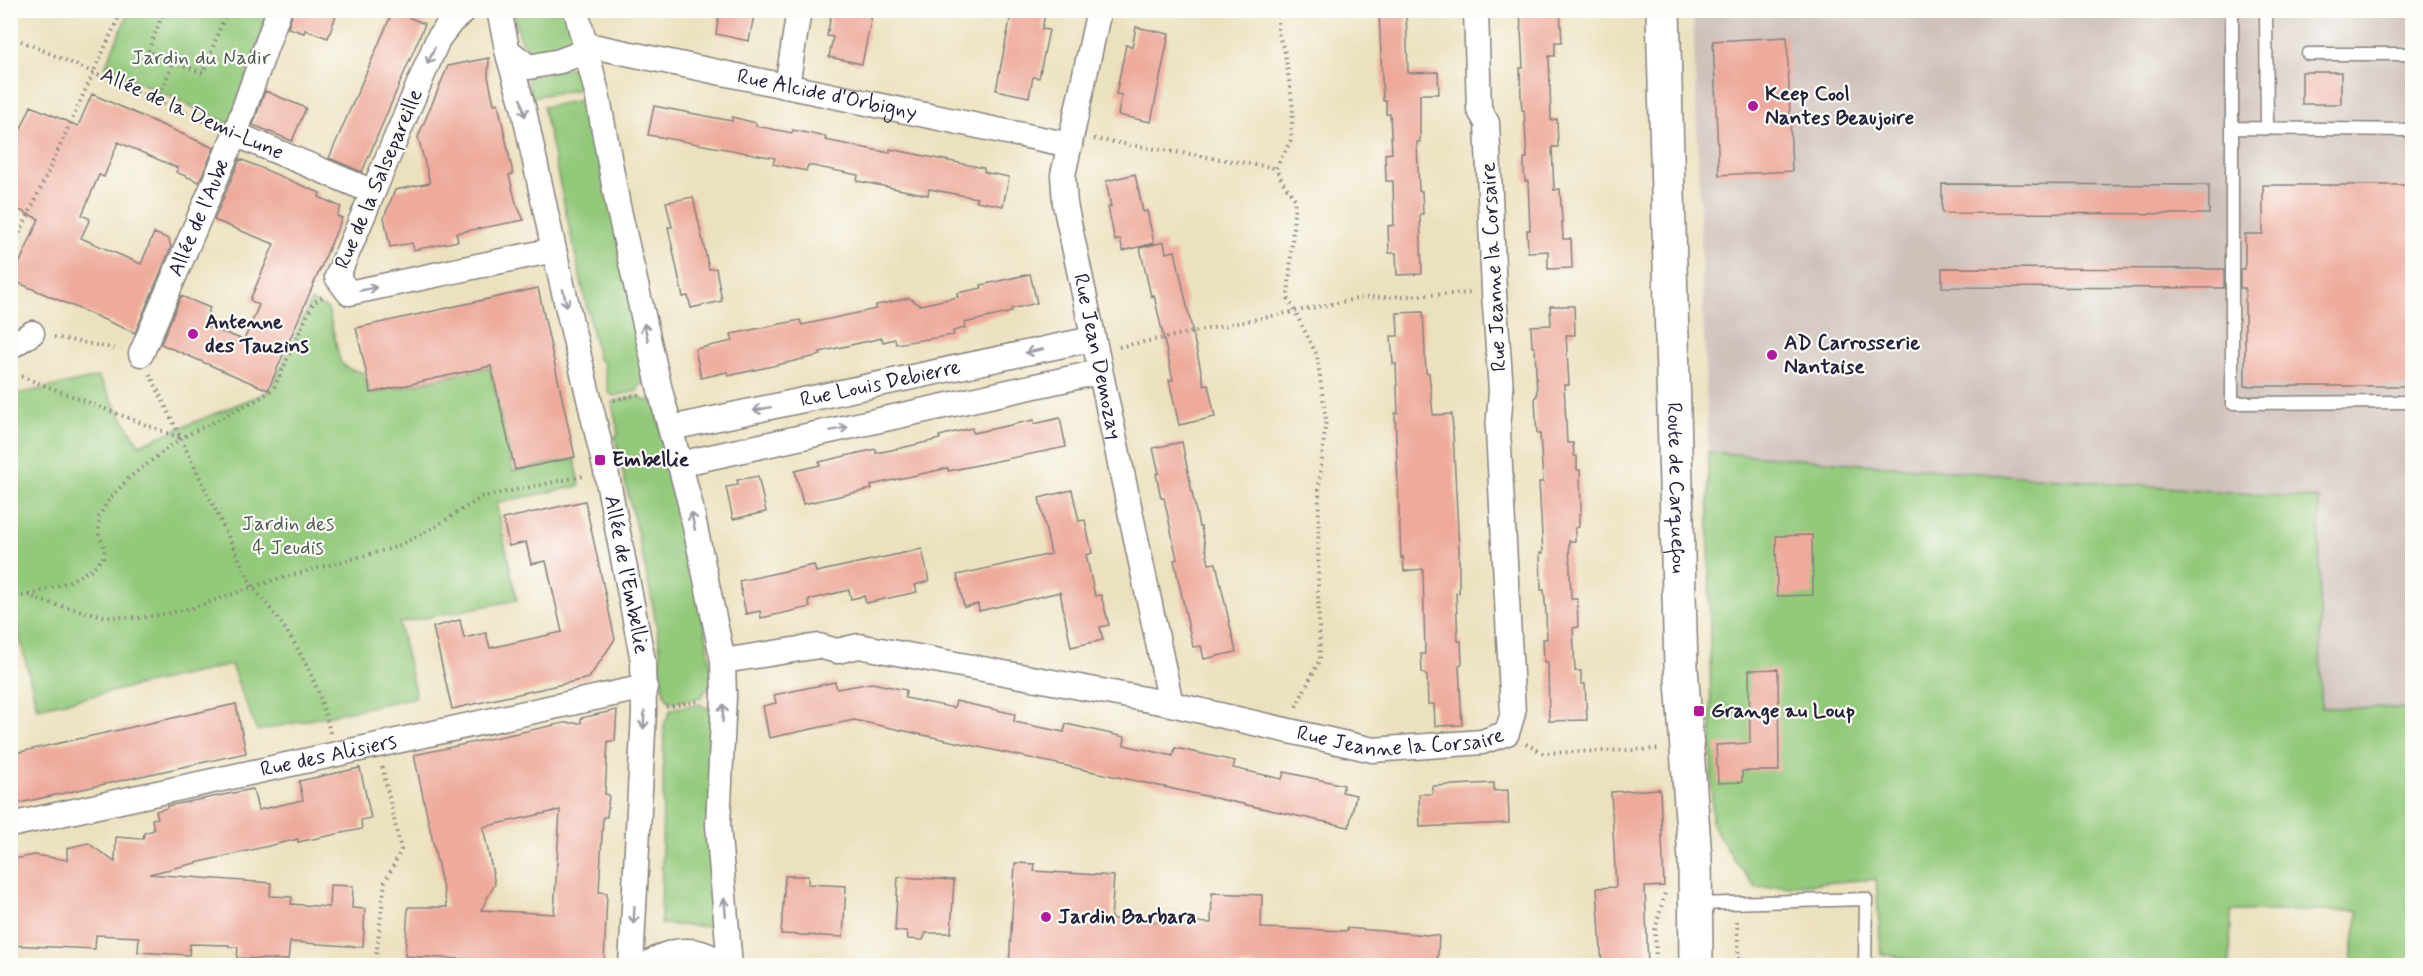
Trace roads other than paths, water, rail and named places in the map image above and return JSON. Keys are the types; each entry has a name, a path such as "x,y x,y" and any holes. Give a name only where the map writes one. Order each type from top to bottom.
{"main road":[{"name":"Route de Carquefou","path":"1664,10 1681,655 1697,904 1696,966"}],"street":[{"name":"Allée de l'Aube","path":"141,354 235,135 279,10"},
{"name":"Rue de la Salsepareille","path":"465,10 451,22 438,39 337,277 348,293 554,250"},
{"name":"Allée de l'Embellie","path":"499,10 606,471 643,661 645,687 632,966"},
{"path":"576,10 587,51 618,206 723,661 724,696 718,825 730,966"},
{"path":"787,86 799,10"},
{"name":"Rue Jean Demozay","path":"1099,10 1063,175 1065,204 1171,704"},
{"name":"Rue Jeanne la Corsaire","path":"723,661 819,645 837,651 859,646 1171,704 1373,750 1482,742 1507,733 1513,713 1498,430 1501,391 1494,292 1487,123 1479,109 1476,10"},
{"name":"Rue Alcide d'Orbigny","path":"587,51 597,47 1070,145"},
{"path":"507,50 528,67 560,61 587,51"},
{"name":"Allée de la Demi-Lune","path":"235,135 373,192"},
{"path":"10,347 32,333"},
{"name":"Rue Louis Debierre","path":"671,428 1095,354"},
{"name":"Rue Louis Debierre","path":"679,464 1095,354"},
{"name":"Rue des Alisiers","path":"10,825 645,687"},
{"path":"645,966 657,956 676,950 697,951 715,958 724,966"}],"lane":[{"path":"2232,10 2232,403 2412,402"},
{"path":"2266,10 2267,128"},
{"path":"2308,54 2412,54"},
{"path":"2232,128 2412,130"},
{"path":"1697,904 1866,899 1865,966"}],"place":[{"name":"Keep Cool Nantes Beaujoire","path":"1753,106"},
{"name":"Antenne des Tauzins","path":"193,334"},
{"name":"AD Carrosserie Nantaise","path":"1772,355"},
{"name":"Embellie","path":"600,460"},
{"name":"Grange au Loup","path":"1699,711"},
{"name":"Jardin Barbara","path":"1046,917"}],"park label":[{"name":"Jardin du Nadir","path":"201,58"},
{"name":"Jardin des 4 Jeudis","path":"288,536"}]}
